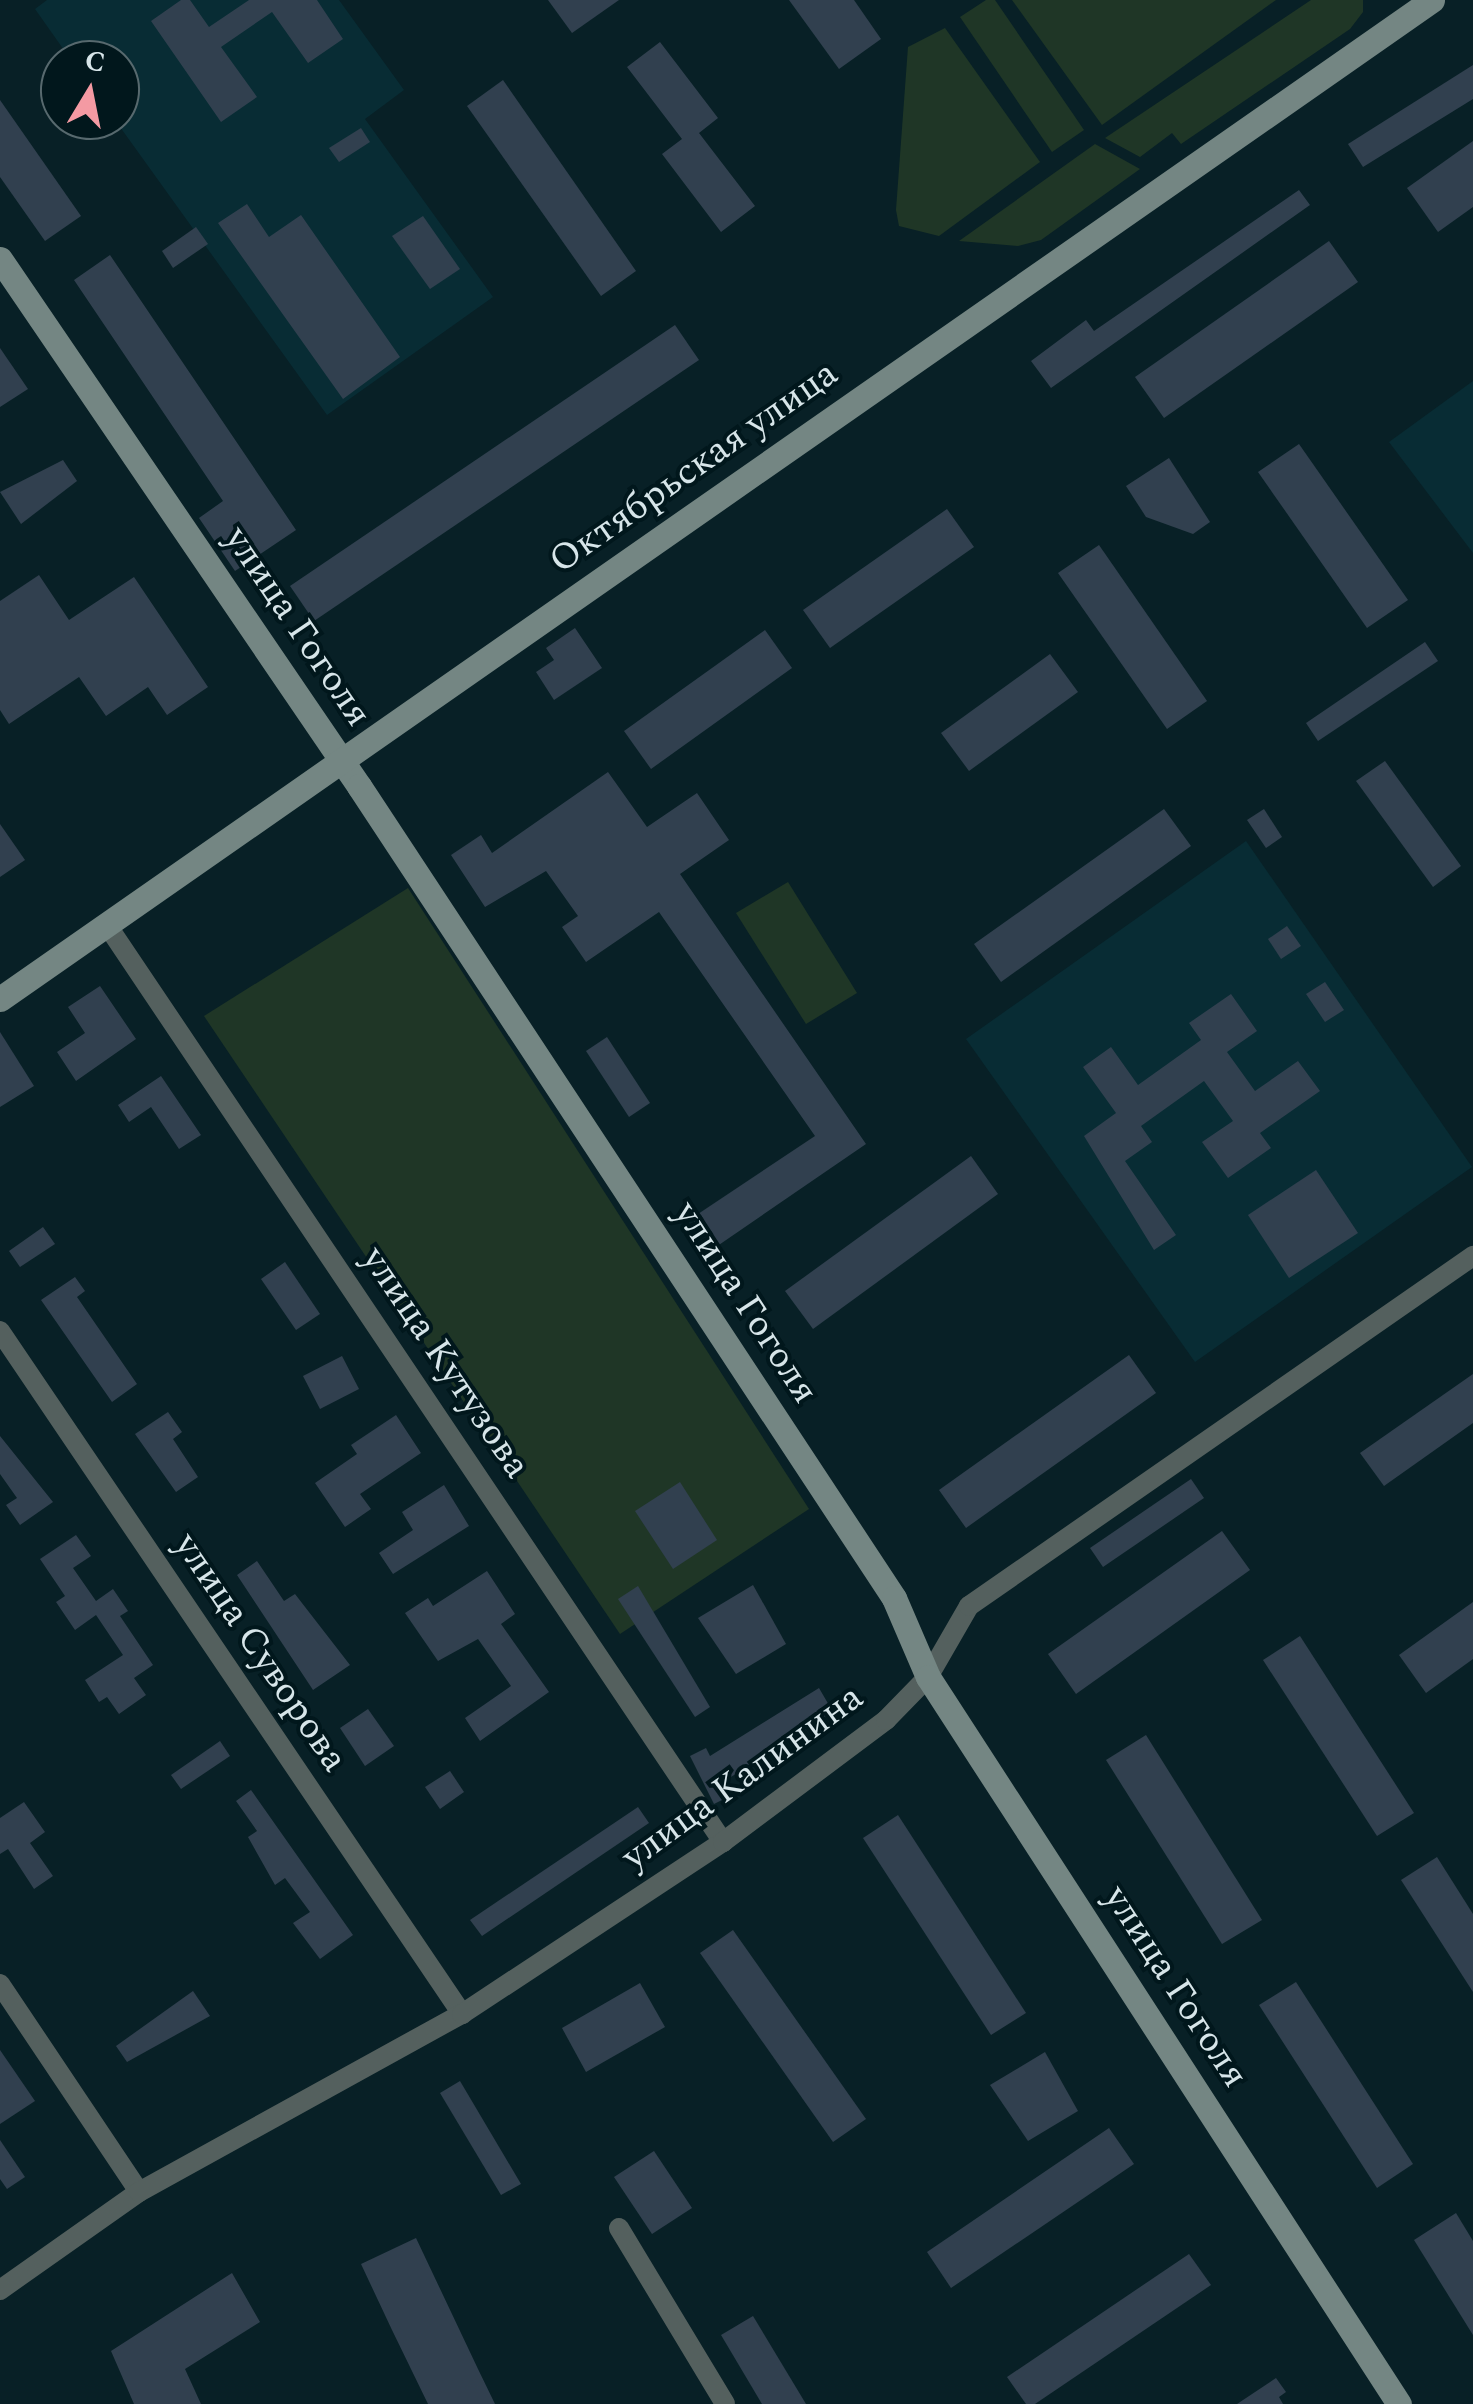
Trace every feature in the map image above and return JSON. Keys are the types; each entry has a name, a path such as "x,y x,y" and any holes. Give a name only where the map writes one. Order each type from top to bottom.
{"main road":[{"name":"Октябрьская улица","path":"0,1000 1432,0"},
{"name":"улица Гоголя","path":"0,260 343,762 894,1598 928,1677 1398,2404"}],"street":[{"name":"улица Кутузова","path":"107,926 723,1842"},
{"name":"улица Калинина","path":"0,2290 139,2192 462,2014 723,1842 886,1720 928,1677 969,1606 1473,1256"},
{"name":"улица Суворова","path":"0,1330 462,2014"},
{"path":"0,1984 139,2192"},
{"path":"619,2228 725,2404"}],"shaded area":[{"path":"47,0 339,0 404,90 365,119 493,297 327,415 129,140 140,140 140,40 57,40 35,9"},
{"path":"1473,381 1473,553 1389,442"},
{"path":"1246,841 1472,1167 1195,1362 966,1039"}],"green space":[{"path":"986,0 995,0 1084,130 1052,152 960,17"},
{"path":"1012,0 1276,0 1102,125"},
{"path":"1311,0 1363,0 1363,12 1350,29 1181,144 1172,133 1140,157 1105,138"},
{"path":"945,28 1040,162 939,236 899,226 896,210 908,47"},
{"path":"1095,144 1140,169 1041,240 1018,246 959,241"},
{"path":"788,882 857,993 806,1024 736,913"},
{"path":"408,888 809,1509 620,1634 204,1016"}],"building":[{"path":"181,0 190,0 209,27 249,0 317,0 343,39 308,63 272,12 221,47 257,97 221,122 151,21"},
{"path":"548,0 619,0 572,33"},
{"path":"789,0 854,0 881,39 839,69"},
{"path":"660,42 718,118 699,133 755,206 721,232 662,154 682,139 627,67"},
{"path":"1473,65 1473,99 1363,167 1348,144"},
{"path":"503,80 636,271 601,296 467,106"},
{"path":"0,100 81,216 45,241 0,177"},
{"path":"361,128 370,142 339,162 329,148"},
{"path":"1473,141 1473,207 1438,232 1407,188"},
{"path":"1299,190 1310,205 1051,388 1031,361 1086,320 1094,331"},
{"path":"247,204 269,237 301,215 400,357 343,399 218,223"},
{"path":"423,216 460,269 430,289 392,236"},
{"path":"196,227 208,244 173,268 162,251"},
{"path":"1329,241 1358,282 1164,418 1135,377"},
{"path":"110,255 296,530 235,571 199,518 223,501 74,280"},
{"path":"675,325 699,360 314,621 290,586"},
{"path":"0,348 28,389 0,407"},
{"path":"1299,444 1408,600 1367,628 1258,472"},
{"path":"1169,458 1210,522 1193,534 1146,517 1126,486"},
{"path":"63,460 77,481 21,524 0,492"},
{"path":"947,509 974,547 830,648 803,610"},
{"path":"1099,545 1207,701 1167,729 1058,573"},
{"path":"39,575 69,620 134,577 208,687 167,715 148,687 106,716 79,677 9,724 0,710 0,601"},
{"path":"575,628 602,668 554,700 536,672 554,660 546,648"},
{"path":"765,630 792,668 651,769 624,731"},
{"path":"1425,642 1438,661 1318,741 1306,723"},
{"path":"1050,654 1078,692 969,771 941,733"},
{"path":"1385,761 1461,866 1433,887 1356,781"},
{"path":"608,772 647,827 697,793 729,840 680,874 866,1144 713,1249 692,1218 815,1136 659,912 586,962 562,927 578,916 546,871 485,907 451,855 481,835 492,853"},
{"path":"1164,809 1191,846 1001,982 974,944"},
{"path":"1264,809 1282,837 1266,848 1247,820"},
{"path":"0,824 25,860 0,877"},
{"path":"1287,926 1301,946 1281,959 1268,939"},
{"path":"1325,982 1344,1010 1325,1022 1306,994"},
{"path":"100,986 136,1039 76,1081 57,1052 85,1033 68,1007"},
{"path":"1231,994 1257,1031 1227,1052 1255,1091 1298,1061 1320,1091 1260,1133 1271,1148 1228,1178 1202,1142 1233,1121 1204,1081 1141,1126 1152,1142 1125,1161 1176,1235 1154,1250 1084,1136 1116,1113 1083,1067 1111,1047 1138,1085 1201,1040 1189,1023"},
{"path":"0,1032 34,1086 0,1107"},
{"path":"607,1037 650,1103 629,1117 586,1051"},
{"path":"161,1076 201,1135 179,1149 151,1107 129,1122 118,1105"},
{"path":"971,1156 998,1194 813,1329 785,1291"},
{"path":"1316,1170 1358,1233 1289,1278 1248,1215"},
{"path":"43,1227 55,1244 20,1267 9,1251"},
{"path":"285,1262 320,1314 296,1330 261,1279"},
{"path":"75,1277 85,1291 77,1297 137,1384 112,1402 41,1300"},
{"path":"1129,1355 1156,1393 966,1528 939,1490"},
{"path":"342,1356 359,1389 320,1409 303,1376"},
{"path":"1473,1374 1473,1423 1384,1486 1360,1453"},
{"path":"168,1412 182,1432 173,1439 198,1477 176,1492 135,1434"},
{"path":"396,1415 421,1453 360,1494 371,1509 345,1527 315,1483 357,1454 351,1445"},
{"path":"0,1436 53,1502 20,1525 6,1505 17,1498 0,1474"},
{"path":"1191,1479 1204,1498 1103,1567 1090,1548"},
{"path":"680,1482 717,1540 673,1569 635,1511"},
{"path":"444,1485 469,1526 393,1574 379,1553 413,1530 402,1512"},
{"path":"1222,1531 1250,1570 1076,1694 1048,1654"},
{"path":"76,1535 91,1556 73,1568 96,1601 113,1589 128,1611 120,1616 153,1665 134,1678 146,1695 119,1714 107,1697 99,1702 85,1680 123,1655 96,1615 75,1630 56,1602 65,1596 40,1559"},
{"path":"257,1561 284,1601 295,1594 350,1665 313,1690 237,1575"},
{"path":"487,1571 515,1614 501,1624 549,1692 480,1741 465,1718 511,1686 478,1639 438,1661 405,1613 428,1598 433,1606"},
{"path":"753,1585 786,1644 736,1674 698,1618"},
{"path":"638,1586 710,1707 695,1717 618,1599"},
{"path":"1473,1602 1473,1659 1426,1693 1399,1655"},
{"path":"1300,1636 1414,1813 1377,1836 1263,1660"},
{"path":"819,1688 833,1712 723,1782 730,1796 714,1804 690,1756 706,1748 710,1756"},
{"path":"368,1709 394,1746 365,1766 340,1728"},
{"path":"1146,1735 1262,1920 1222,1944 1106,1760"},
{"path":"220,1741 230,1756 181,1789 171,1775"},
{"path":"450,1771 464,1792 440,1809 425,1787"},
{"path":"251,1790 353,1935 320,1959 293,1923 310,1912 285,1878 275,1885 248,1837 257,1831 236,1801"},
{"path":"24,1802 45,1832 30,1843 53,1876 34,1889 8,1849 0,1854 0,1818"},
{"path":"638,1807 649,1823 482,1936 470,1920"},
{"path":"898,1815 1026,2013 991,2035 863,1838"},
{"path":"1437,1857 1473,1914 1473,1992 1401,1880"},
{"path":"733,1930 866,2119 833,2142 700,1953"},
{"path":"1296,1982 1413,2164 1377,2188 1259,2005"},
{"path":"640,1983 665,2027 586,2072 562,2028"},
{"path":"193,1991 210,2016 127,2062 116,2046"},
{"path":"0,2050 35,2101 0,2124"},
{"path":"1045,2052 1078,2111 1028,2141 990,2085"},
{"path":"460,2081 521,2184 501,2195 440,2093"},
{"path":"1109,2128 1134,2164 951,2288 927,2252"},
{"path":"0,2140 25,2177 7,2189 0,2179"},
{"path":"654,2151 692,2208 652,2234 614,2177"},
{"path":"1456,2213 1473,2241 1473,2335 1414,2240"},
{"path":"416,2238 495,2404 428,2404 392,2330 361,2264"},
{"path":"1189,2254 1211,2285 1035,2404 1026,2404 1007,2377"},
{"path":"232,2273 260,2322 185,2369 201,2404 134,2404 111,2351"},
{"path":"753,2316 806,2404 762,2404 721,2335"},
{"path":"1276,2378 1286,2392 1279,2397 1283,2404 1237,2404"}]}
